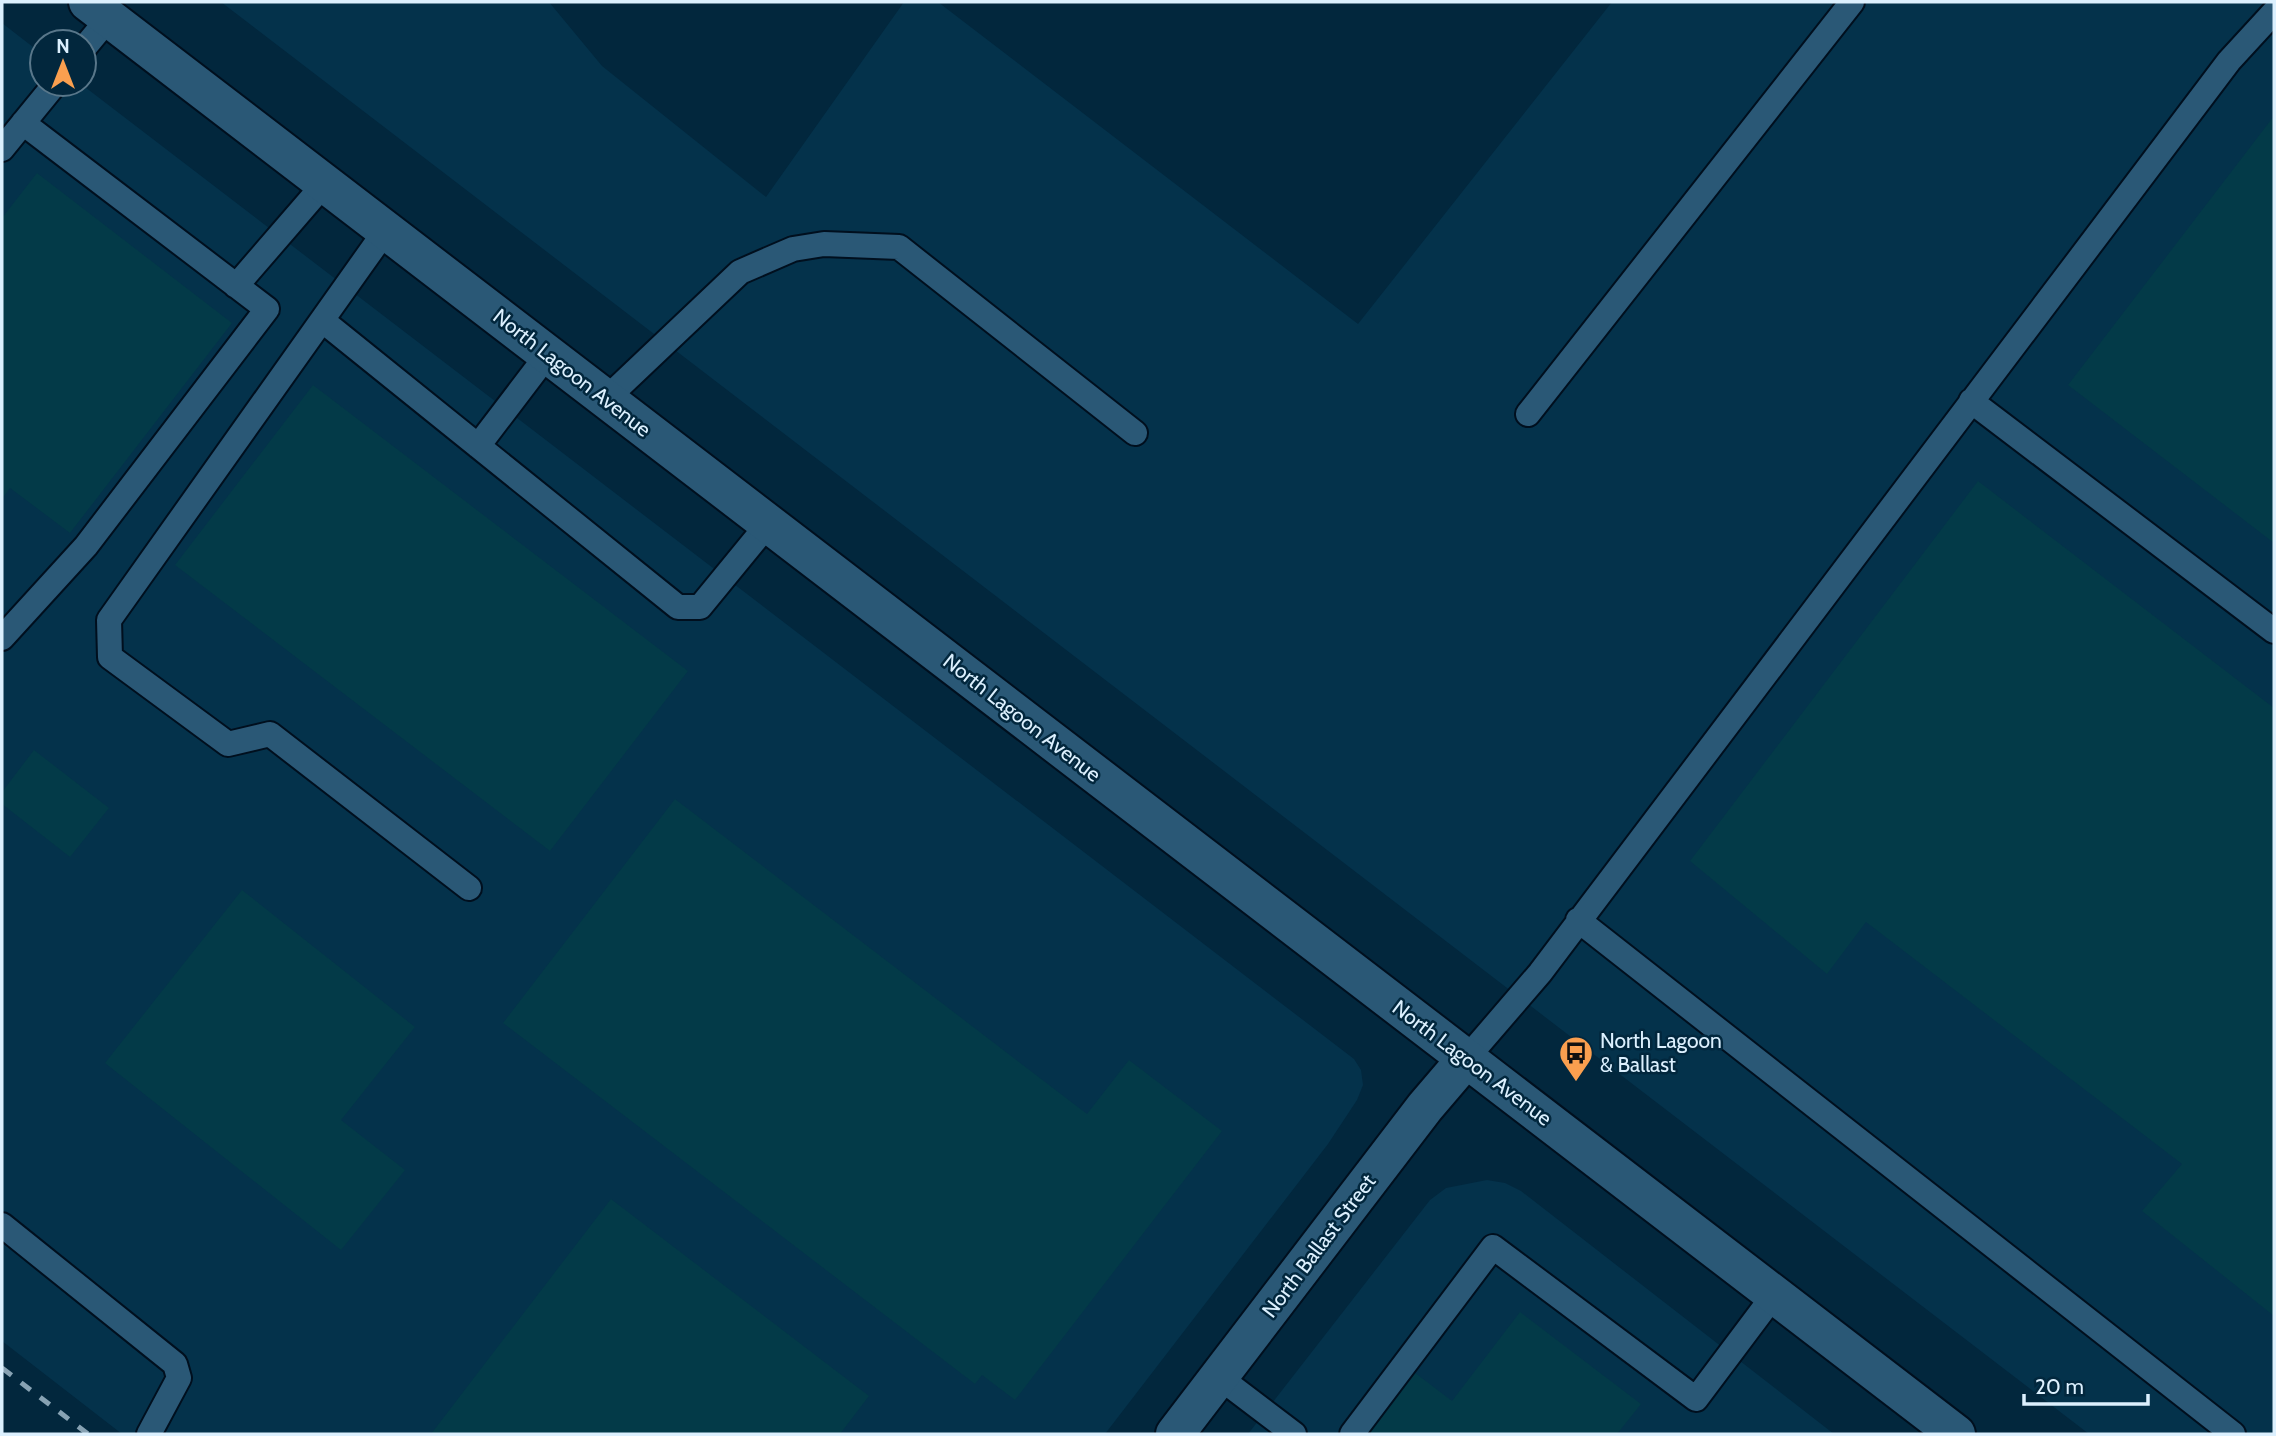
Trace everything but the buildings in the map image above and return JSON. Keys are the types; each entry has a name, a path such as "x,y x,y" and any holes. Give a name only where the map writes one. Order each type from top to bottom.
{"street":[{"name":"North Lagoon Avenue","path":"99,10 1956,1434"},
{"name":"North Ballast Street","path":"1175,1434 1425,1107 1466,1059"}],"lane":[{"path":"1528,414 1852,2"},
{"path":"92,28 99,10"},
{"path":"1466,1059 1539,973 2229,61 2274,12"},
{"path":"2,149 44,98"},
{"path":"2,638 86,546 267,309 23,123"},
{"path":"236,286 325,183"},
{"path":"386,230 109,620 110,657 228,744 270,734 469,888"},
{"path":"606,399 740,272 793,249 824,244 899,247 1135,433"},
{"path":"323,321 678,607 700,607 768,524"},
{"path":"478,446 548,354"},
{"path":"1971,401 2274,631"},
{"path":"1578,920 2232,1434"},
{"path":"2,1225 175,1364 179,1378 149,1434"},
{"path":"1352,1434 1493,1247 1696,1399 1774,1295"},
{"path":"1219,1377 1294,1434"}],"shaded area":[{"path":"221,2 549,2 602,66 766,197 904,2 938,2 1358,324 1612,2 2274,2 2274,1434 2089,1434"},
{"path":"2,23 28,43 28,98 98,97 1354,1059 1361,1070 1363,1085 1357,1100 1328,1144 1105,1434 122,1434 2,1341"},
{"path":"1487,1180 1505,1183 1521,1191 1834,1434 1248,1434 1430,1200 1446,1188"}],"railway":[{"path":"2,1368 88,1434"}],"place":[{"name":"North Lagoon & Ballast","path":"1576,1083"}]}
